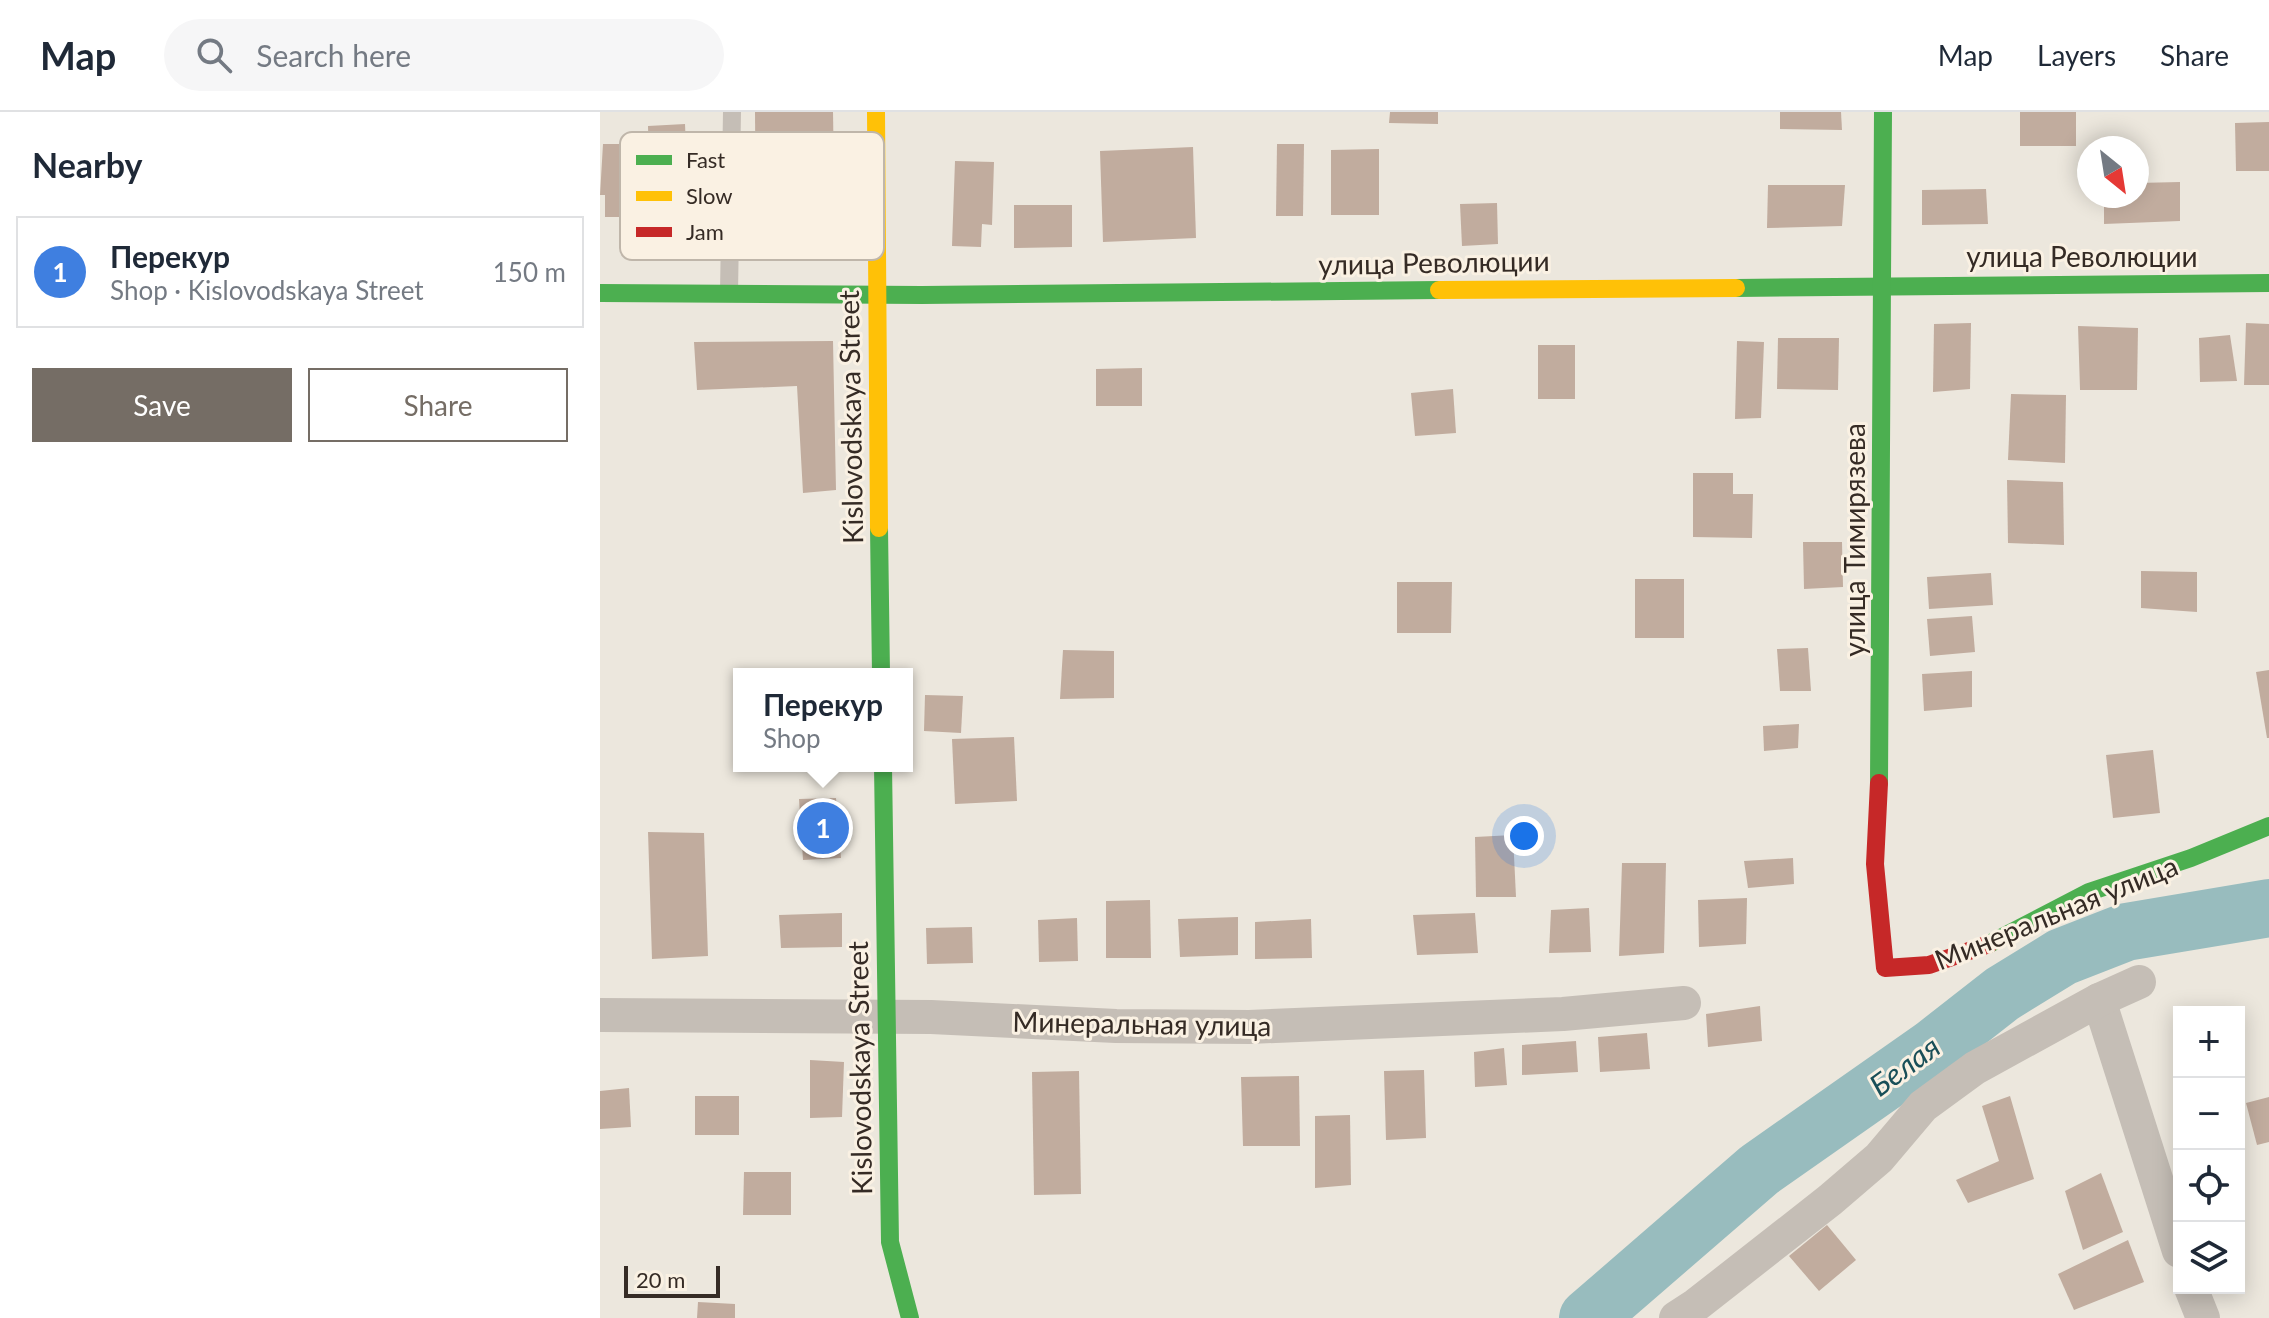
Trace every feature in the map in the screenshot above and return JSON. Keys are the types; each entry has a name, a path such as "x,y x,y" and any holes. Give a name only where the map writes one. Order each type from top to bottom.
{"street":[{"name":"Kislovodskaya Street","path":"876,112 876,132"},
{"name":"улица Тимирязева","path":"1883,112 1881,740 1875,864 1885,968"},
{"name":"Kislovodskaya Street","path":"877,260 881,668"},
{"name":"улица Революции","path":"600,293 877,295 2269,283"},
{"name":"Kislovodskaya Street","path":"883,772 890,1242 910,1318"},
{"name":"Минеральная улица","path":"1885,968 1929,965 1991,943 2089,892 2191,858 2269,826"},
{"path":"1676,1318 1830,1200 1879,1158 1923,1106 1975,1068 2099,1000 2139,982"},
{"path":"2099,1000 2173,1232"},
{"name":"Минеральная улица","path":"600,1015 887,1017 1116,1026 1249,1027 1563,1014 1684,1003"},
{"path":"2193,1294 2203,1318"}],"lane":[{"path":"732,112 732,132"},
{"path":"729,293 730,260"}],"building":[{"path":"755,112 833,112 833,132 755,132"},
{"path":"1390,112 1438,112 1438,124 1389,123"},
{"path":"1780,112 1841,112 1842,130 1780,129"},
{"path":"2020,112 2076,112 2076,146 2020,146"},
{"path":"2269,122 2269,171 2236,171 2235,123"},
{"path":"685,124 685,132 648,132 648,126"},
{"path":"603,144 620,144 620,217 605,217 605,195 600,195"},
{"path":"1277,144 1304,144 1303,216 1276,216"},
{"path":"1193,147 1196,238 1103,242 1100,151"},
{"path":"1379,149 1379,215 1331,215 1331,150"},
{"path":"955,161 994,162 992,225 982,224 981,247 952,246"},
{"path":"2180,182 2180,221 2104,224 2104,208 2149,208 2149,183"},
{"path":"1768,185 1845,185 1842,226 1767,228"},
{"path":"1986,189 1988,224 1922,225 1922,190"},
{"path":"1497,203 1498,244 1462,246 1460,204"},
{"path":"1014,205 1072,205 1072,247 1014,248"},
{"path":"1971,323 1970,389 1933,392 1934,324"},
{"path":"2246,323 2269,324 2269,385 2244,385"},
{"path":"2078,326 2138,328 2137,390 2080,390"},
{"path":"2230,335 2237,381 2200,382 2199,338"},
{"path":"1778,338 1839,338 1838,390 1777,389"},
{"path":"833,341 836,490 803,493 797,386 697,390 694,342"},
{"path":"1737,341 1764,342 1761,418 1735,419"},
{"path":"1538,345 1575,345 1575,399 1538,399"},
{"path":"1142,368 1142,406 1096,406 1096,369"},
{"path":"1453,389 1456,433 1415,436 1411,393"},
{"path":"2011,394 2066,395 2065,463 2008,460"},
{"path":"1693,473 1733,473 1733,494 1753,494 1752,538 1693,537"},
{"path":"2007,480 2063,482 2064,545 2008,543"},
{"path":"1803,542 1842,542 1843,587 1804,589"},
{"path":"2141,571 2197,572 2197,612 2141,608"},
{"path":"1991,573 1993,605 1929,609 1927,577"},
{"path":"1635,579 1684,579 1684,638 1635,638"},
{"path":"1397,582 1452,582 1451,633 1397,633"},
{"path":"1972,616 1975,652 1930,656 1927,619"},
{"path":"1808,648 1811,691 1780,691 1777,649"},
{"path":"1063,650 1114,651 1114,698 1060,699"},
{"path":"2269,670 2269,738 2267,738 2256,672"},
{"path":"1972,671 1972,707 1924,711 1922,674"},
{"path":"925,695 963,696 961,733 924,731"},
{"path":"1799,724 1798,748 1764,751 1763,726"},
{"path":"1014,737 1017,801 955,804 952,739"},
{"path":"2153,750 2160,813 2113,818 2106,755"},
{"path":"836,798 841,858 803,860 799,799"},
{"path":"648,832 704,833 708,956 652,959"},
{"path":"1513,835 1516,897 1476,897 1475,837"},
{"path":"1793,858 1794,884 1748,888 1744,861"},
{"path":"1622,863 1666,863 1664,953 1619,956"},
{"path":"1747,898 1746,944 1699,947 1698,900"},
{"path":"1150,900 1151,958 1106,958 1106,901"},
{"path":"1589,908 1591,952 1549,953 1551,910"},
{"path":"842,913 842,947 781,948 779,915"},
{"path":"1475,913 1478,953 1417,955 1413,915"},
{"path":"1238,917 1238,955 1180,957 1178,919"},
{"path":"1077,918 1078,961 1039,962 1038,920"},
{"path":"1311,919 1312,958 1255,959 1255,922"},
{"path":"972,927 973,963 927,964 926,928"},
{"path":"1760,1006 1762,1041 1708,1047 1706,1014"},
{"path":"1647,1033 1650,1069 1600,1072 1598,1037"},
{"path":"1576,1041 1578,1072 1522,1075 1522,1045"},
{"path":"1504,1048 1507,1085 1475,1087 1474,1052"},
{"path":"810,1060 844,1062 842,1117 810,1118"},
{"path":"1424,1070 1426,1138 1386,1140 1384,1071"},
{"path":"1079,1071 1081,1194 1034,1195 1032,1072"},
{"path":"1299,1076 1300,1146 1243,1146 1241,1077"},
{"path":"629,1088 631,1127 600,1129 600,1091"},
{"path":"695,1096 739,1096 739,1135 695,1135"},
{"path":"2010,1096 2034,1179 1968,1203 1956,1180 1999,1161 1982,1106"},
{"path":"2269,1097 2269,1142 2257,1145 2246,1103"},
{"path":"1350,1115 1351,1185 1315,1188 1315,1116"},
{"path":"744,1172 791,1172 791,1215 743,1215"},
{"path":"2101,1173 2123,1232 2083,1250 2065,1191"},
{"path":"1827,1225 1856,1260 1819,1291 1789,1256"},
{"path":"2128,1240 2144,1282 2074,1310 2058,1274"},
{"path":"698,1302 735,1304 735,1318 697,1318"}],"waterway":[{"name":"Белая","path":"1588,1318 1759,1170 1933,1048 2002,994 2062,957 2126,932 2269,908"}],"traffic: fast":[{"path":"1879,783 1883,112"},
{"path":"1736,288 2269,283"},
{"path":"600,293 922,295 1439,290"},
{"path":"879,528 881,668"},
{"path":"883,772 890,1242 910,1318"},
{"path":"1989,944 2089,892 2191,858 2269,826"}],"traffic: slow":[{"path":"876,112 876,132"},
{"path":"877,260 879,528"},
{"path":"1439,290 1736,288"}],"traffic: jam":[{"path":"1879,783 1875,864 1885,968 1929,965 1989,944"}],"place":[{"name":"Перекур","path":"823,828"}]}
